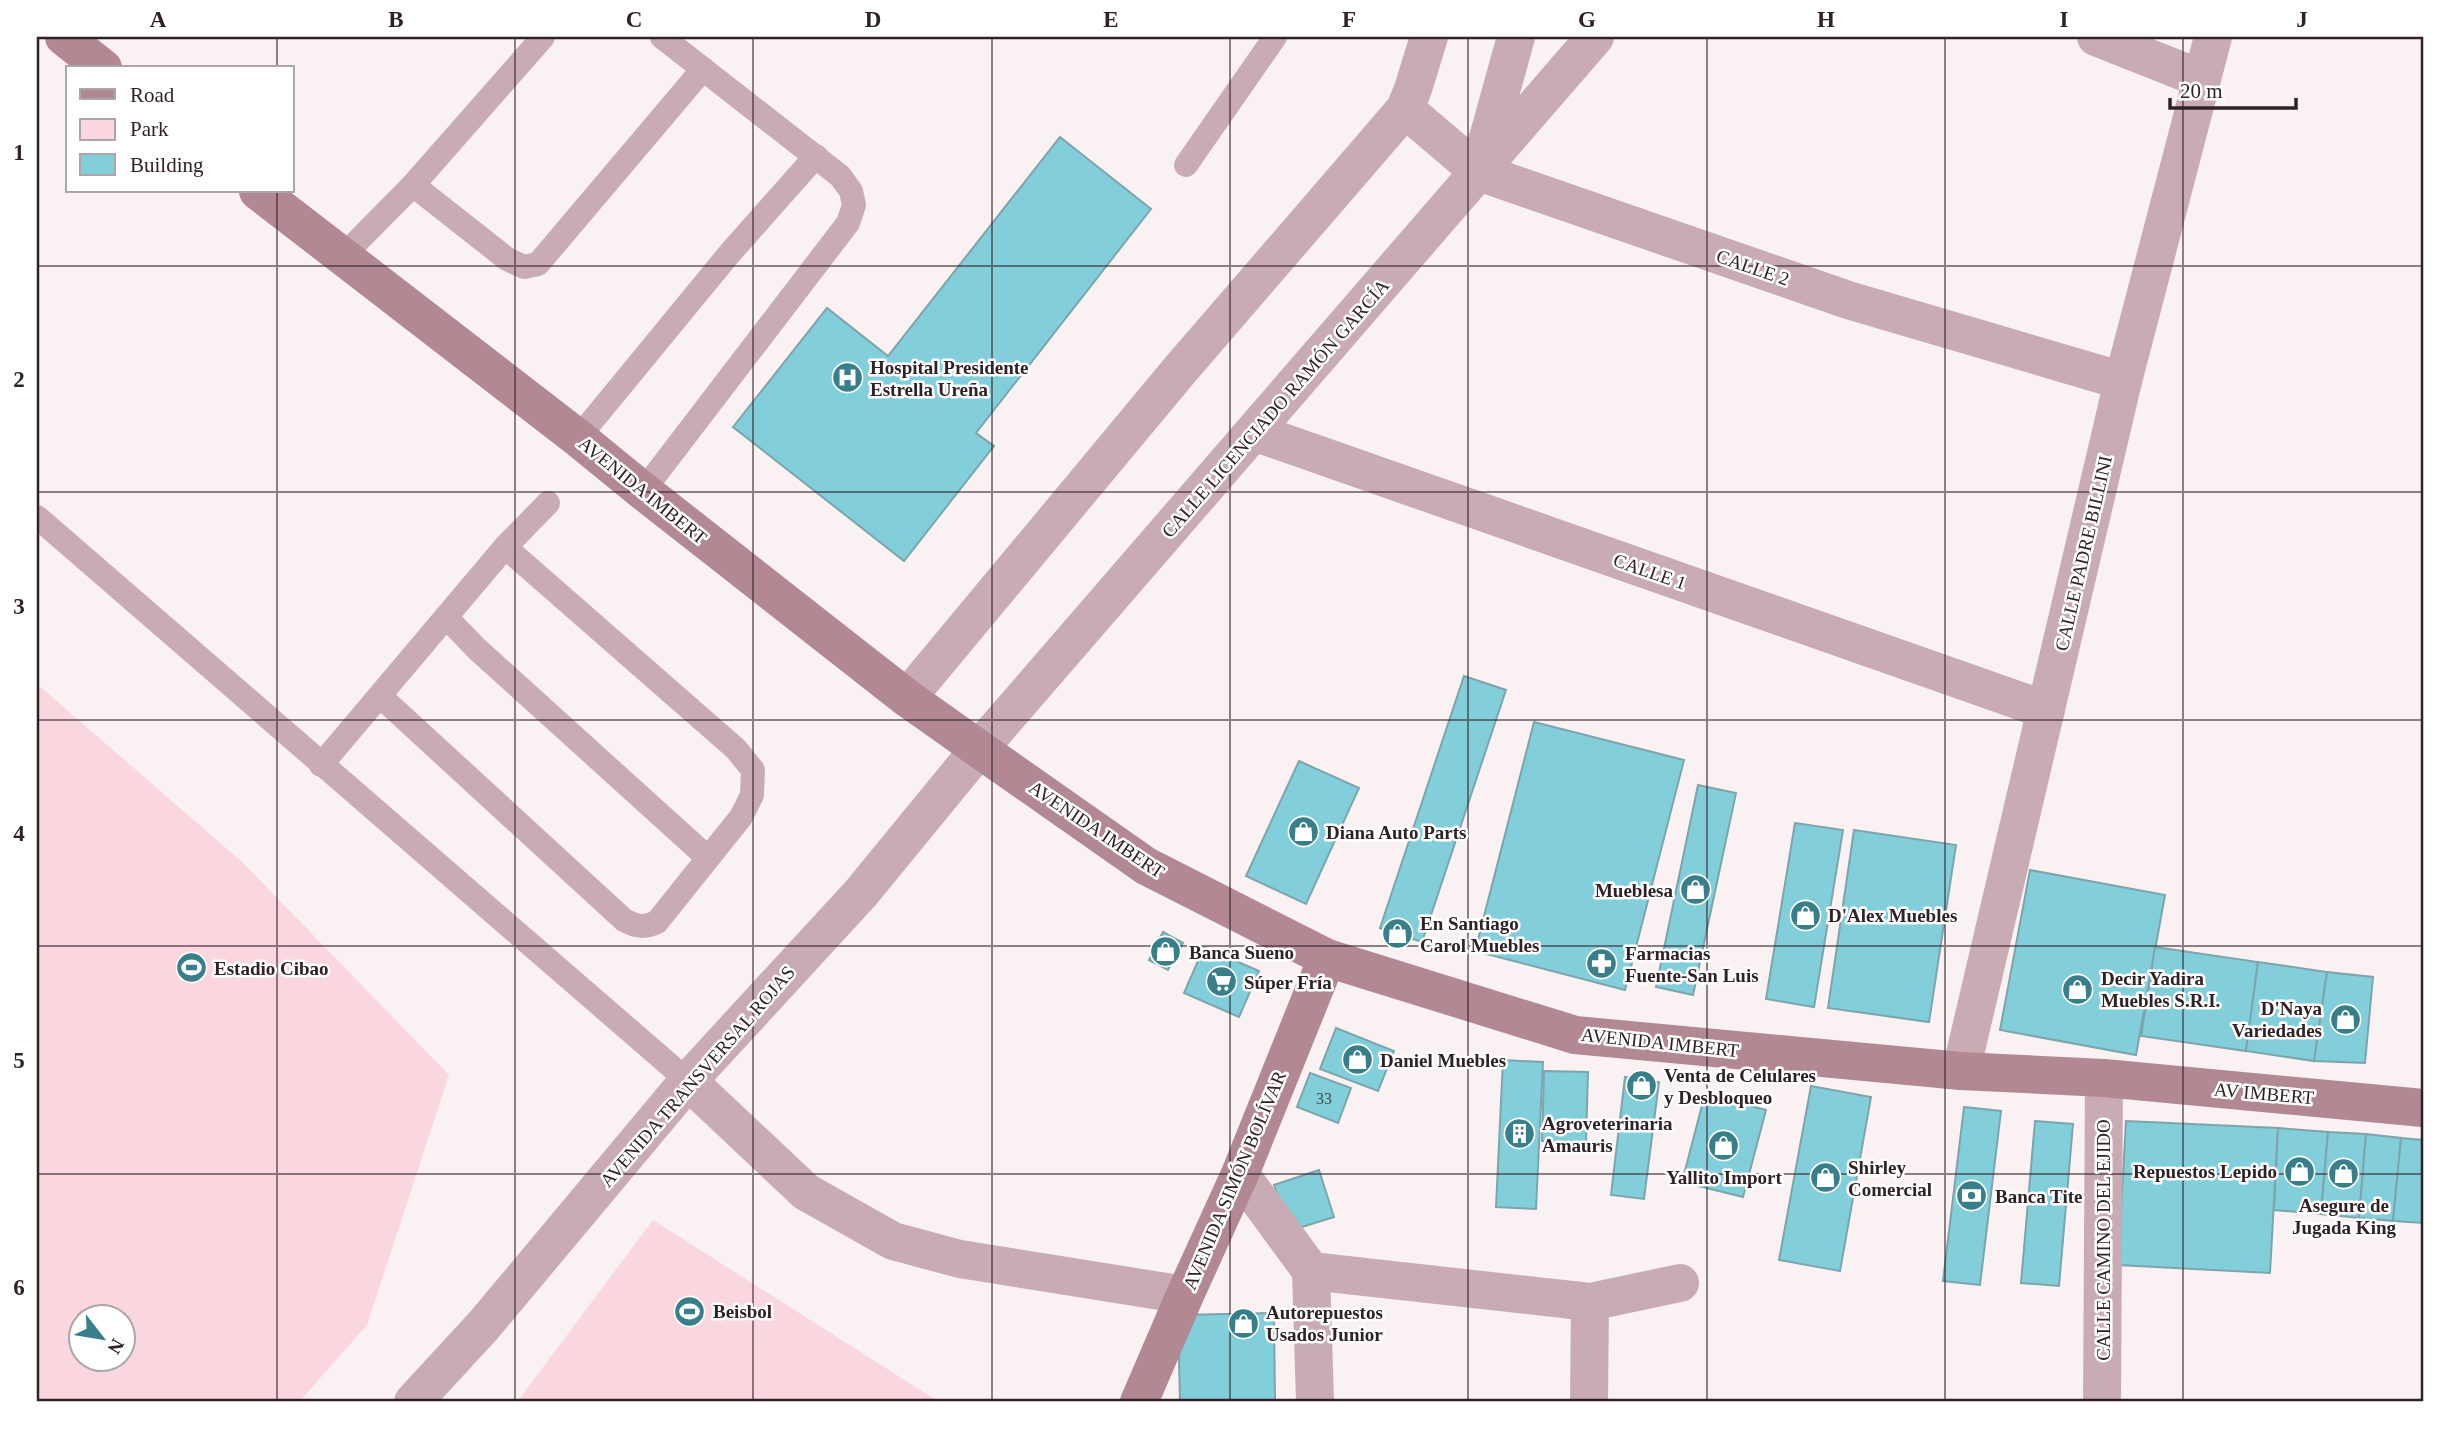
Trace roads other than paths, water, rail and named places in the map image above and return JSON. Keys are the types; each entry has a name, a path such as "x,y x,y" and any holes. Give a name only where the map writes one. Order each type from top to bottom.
{"main road":[{"path":"64,37 100,66"},
{"name":"AVENIDA IMBERT","path":"259,192 579,438 907,698 979,750 1146,866 1327,958 1574,1035 1961,1071 2104,1078"},
{"name":"AVENIDA SIMÓN BOLÍVAR","path":"1139,1402 1240,1174 1327,958"},
{"name":"AV IMBERT","path":"2104,1078 2423,1108"}],"street":[{"path":"907,698 1179,371 1405,109 1429,37"},
{"name":"CALLE LICENCIADO RAMÓN GARCÍA","path":"979,750 1479,172 1516,37"},
{"path":"1479,172 1595,37"},
{"path":"2096,37 2203,79"},
{"name":"CALLE PADRE BILLINI","path":"1961,1071 2123,381 2213,37"},
{"name":"CALLE 2","path":"1405,109 1479,172 1848,300 2123,381"},
{"name":"CALLE 1","path":"1254,432 2046,710"},
{"name":"AVENIDA TRANSVERSAL ROJAS","path":"413,1402 484,1325 688,1081 861,893 979,750"},
{"name":"CALLE CAMINO DEL EJIDO","path":"2102,1402 2104,1078"},
{"path":"688,1081 806,1192 893,1241 960,1259 1185,1295"},
{"path":"1240,1174 1311,1271 1315,1402"},
{"path":"1311,1271 1590,1302 1680,1283"},
{"path":"1589,1402 1590,1302"}],"lane":[{"path":"342,257 413,185 544,37"},
{"path":"643,491 848,223 854,205 851,191 841,176 662,37"},
{"path":"1186,165 1275,37"},
{"path":"413,185 508,259 524,267 538,264 703,69"},
{"path":"579,438 730,253 816,156"},
{"path":"321,765 505,547 548,503"},
{"path":"37,517 688,1081"},
{"path":"380,695 614,911 635,926 646,927 657,922 741,817 752,795 753,770 736,750 505,547"},
{"path":"446,617 477,649 708,858"}],"place":[{"name":"Hospital Presidente Estrella Ureña","path":"847,378"},
{"name":"Diana Auto Parts","path":"1303,832"},
{"name":"Mueblesa","path":"1696,890"},
{"name":"D'Alex Muebles","path":"1805,915"},
{"name":"En Santiago Carol Muebles","path":"1397,934"},
{"name":"Banca Sueno","path":"1166,952"},
{"name":"Farmacias Fuente-San Luis","path":"1602,964"},
{"name":"Estadio Cibao","path":"191,968"},
{"name":"Súper Fría","path":"1221,982"},
{"name":"Decir Yadira Muebles S.R.I.","path":"2078,989"},
{"name":"D'Naya Variedades","path":"2345,1019"},
{"name":"Daniel Muebles","path":"1357,1060"},
{"name":"Venta de Celulares y Desbloqueo","path":"1641,1086"},
{"name":"Agroveterinaria Amauris","path":"1519,1134"},
{"name":"Yallito Import","path":"1724,1146"},
{"name":"Repuestos Lepido","path":"2300,1171"},
{"name":"Asegure de Jugada King","path":"2344,1174"},
{"name":"Shirley Comercial","path":"1825,1178"},
{"name":"Banca Tite","path":"1972,1196"},
{"name":"Beisbol","path":"690,1311"},
{"name":"Autorepuestos Usados Junior","path":"1243,1323"}]}
